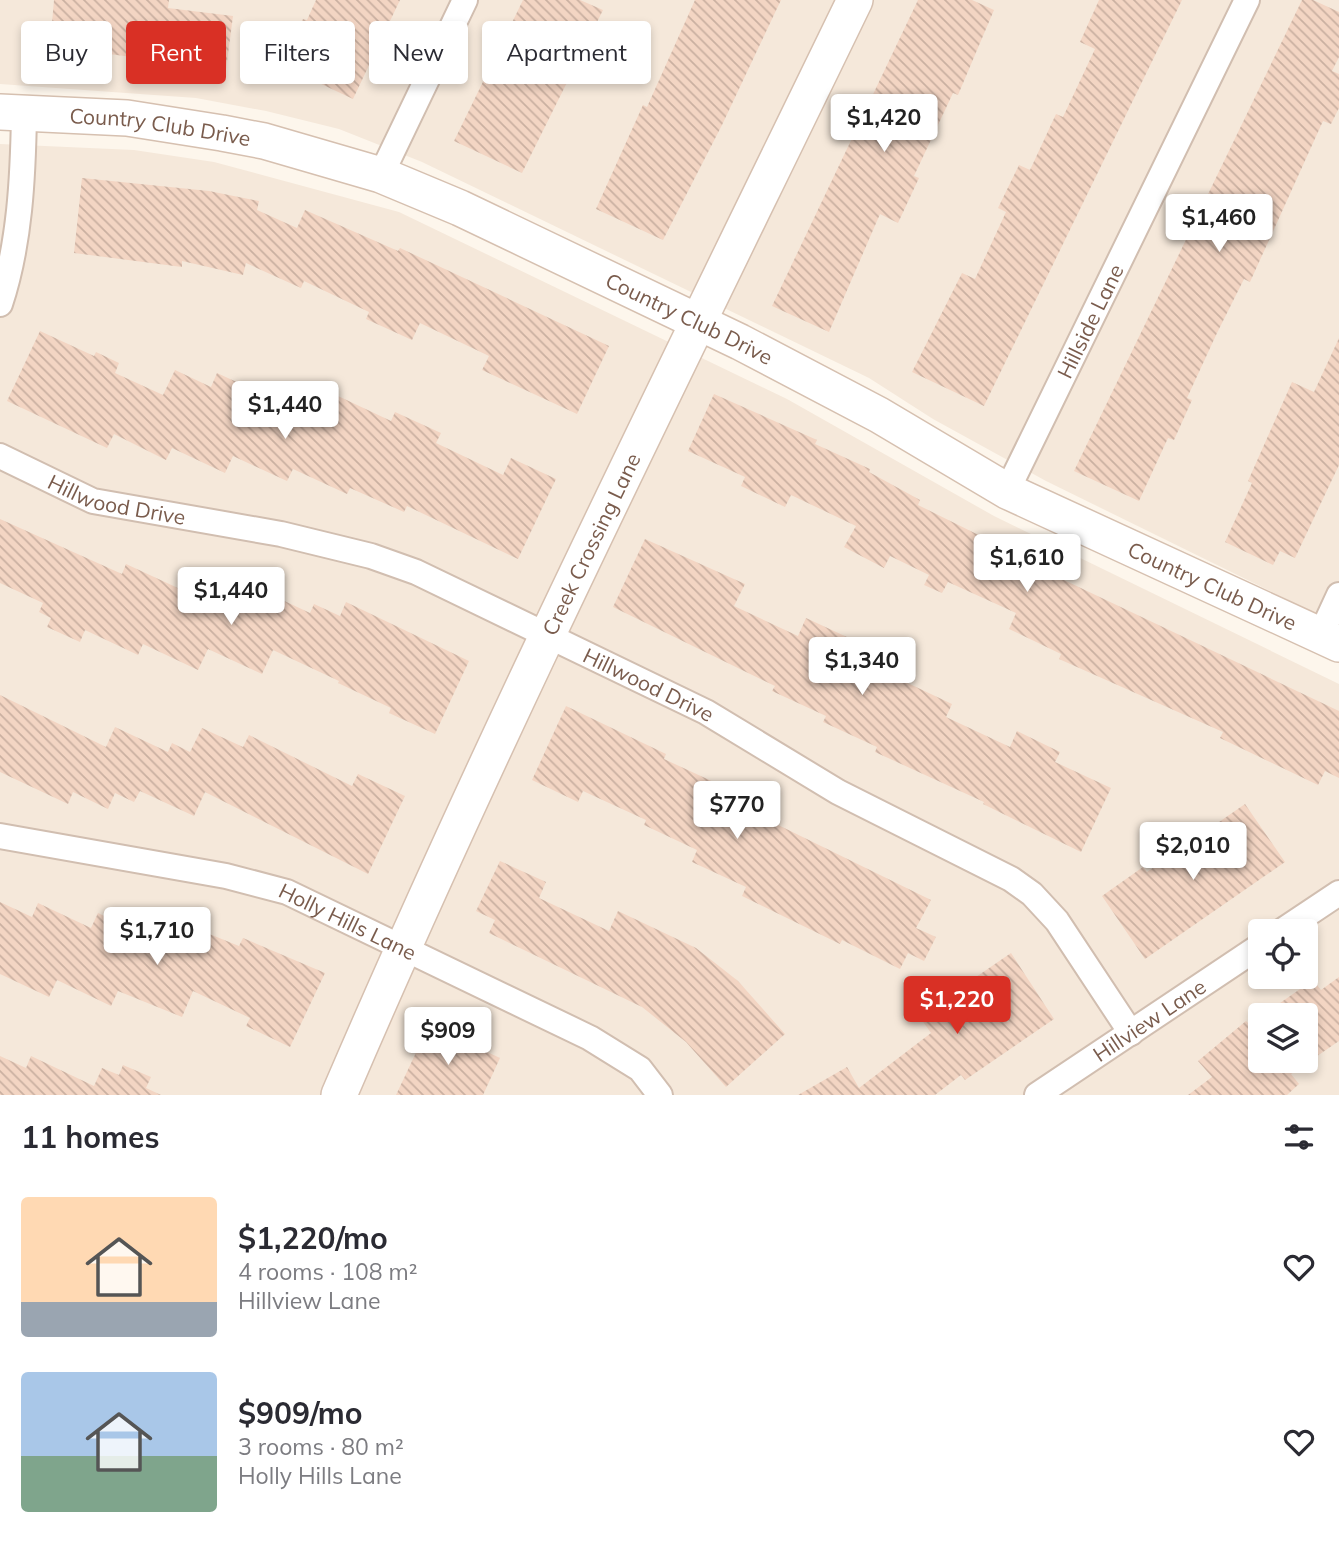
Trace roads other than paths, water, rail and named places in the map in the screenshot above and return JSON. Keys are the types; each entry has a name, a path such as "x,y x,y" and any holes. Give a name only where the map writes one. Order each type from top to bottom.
{"street":[{"path":"381,175 465,0"},
{"name":"Creek Crossing Lane","path":"339,1095 402,948 547,636 855,0"},
{"name":"Hillside Lane","path":"1007,491 1247,0"},
{"path":"0,304 12,257 20,188 12,113"},
{"name":"Country Club Drive","path":"12,113 127,118 222,133 264,141 381,175 460,208 880,415 1007,491 1330,639"},
{"name":"Hillwood Drive","path":"0,456 93,502 281,534 371,556 416,572 706,712 838,792 1011,879 1032,894 1057,921 1131,1033"},
{"path":"1330,639 1339,596"},
{"name":"Holly Hills Lane","path":"0,836 226,876 287,892 614,1051 640,1069 660,1095"},
{"path":"1300,919 1339,893"},
{"name":"Hillview Lane","path":"1037,1095 1248,954"}]}
